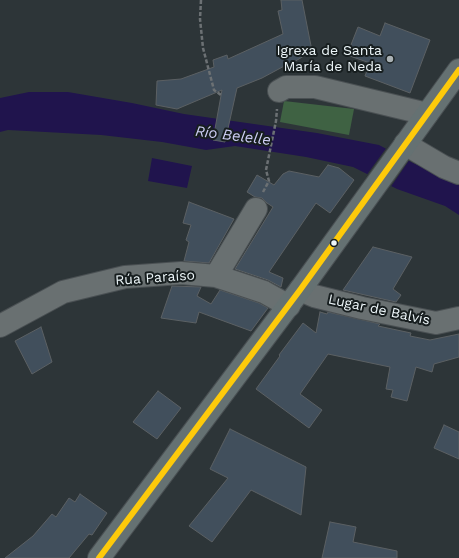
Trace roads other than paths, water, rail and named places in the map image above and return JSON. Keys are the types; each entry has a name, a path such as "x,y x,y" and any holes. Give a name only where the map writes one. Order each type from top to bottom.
{"main road":[{"path":"100,558 294,298 459,70"}],"street":[{"path":"279,91 286,87 315,87 427,114"},
{"path":"403,148 459,173"},
{"path":"216,276 256,209"},
{"name":"Rúa Paraíso","path":"0,326 63,292 125,277 181,273 216,276 264,292 294,298"},
{"name":"Lugar de Balvís","path":"294,298 314,296 362,308 436,323 459,318"}],"water":[{"name":"Río Belelle","path":"29,92 68,92 184,114 317,133 379,145 413,163 459,183 459,215 445,206 397,189 353,167 306,157 235,146 206,150 162,142 101,135 8,130 0,132 0,98"},
{"path":"152,158 192,166 187,188 148,181"}],"place":[{"name":"Igrexa de Santa María de Neda","path":"390,59"}]}
